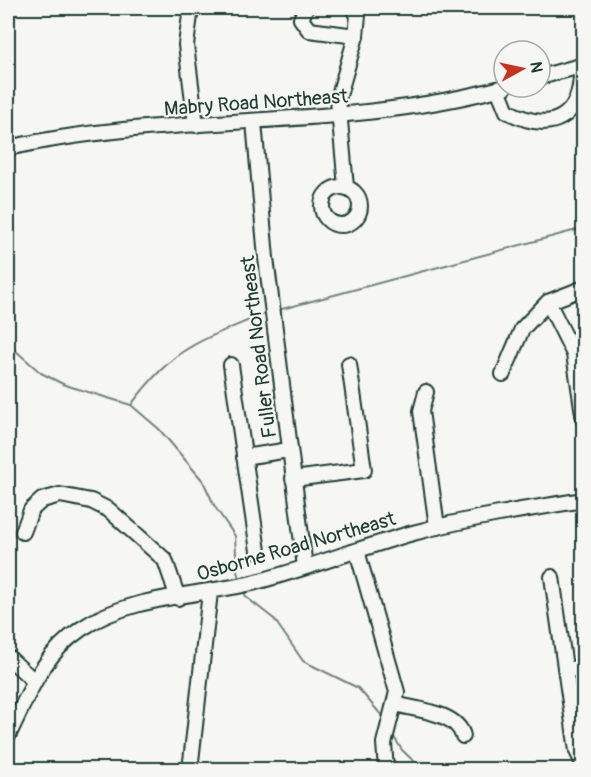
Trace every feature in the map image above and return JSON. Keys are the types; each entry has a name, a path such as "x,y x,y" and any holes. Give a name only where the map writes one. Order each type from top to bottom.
{"street":[{"path":"191,8 186,45 196,125"},
{"path":"306,8 301,19 309,30 357,36"},
{"path":"346,187 338,99 357,36 357,15 352,8"},
{"path":"504,99 507,111 528,119 555,119 572,111 580,96 582,66 552,75"},
{"name":"Mabry Road Northeast","path":"8,148 67,136 196,125 338,117 420,106 492,90"},
{"name":"Fuller Road Northeast","path":"254,122 266,258 305,567"},
{"path":"502,374 522,329 548,302 584,288"},
{"path":"548,302 574,354 584,421"},
{"path":"293,479 364,470 348,364"},
{"path":"231,365 258,551"},
{"path":"426,392 421,411 437,527"},
{"path":"244,457 289,450"},
{"path":"23,532 31,510 42,500 60,495 91,501 109,510 165,560 178,598"},
{"name":"Osborne Road Northeast","path":"8,736 33,680 49,659 82,629 116,612 253,582 437,527 584,500"},
{"path":"357,551 395,681 395,704 384,743 386,770"},
{"path":"552,577 578,751 584,766"},
{"path":"190,770 215,591"},
{"path":"8,657 33,680"},
{"path":"566,670 584,667"},
{"path":"395,704 451,719 461,728 463,736"}],"waterway":[{"path":"282,309 584,228"},
{"path":"131,405 161,369 175,357 205,339 264,314"},
{"path":"8,344 41,373 65,385 131,405 159,429 203,481 215,507 235,536 237,572 240,580"},
{"path":"244,591 246,597 274,619 303,661 358,688 383,717"},
{"path":"392,734 402,750 423,770"}]}
